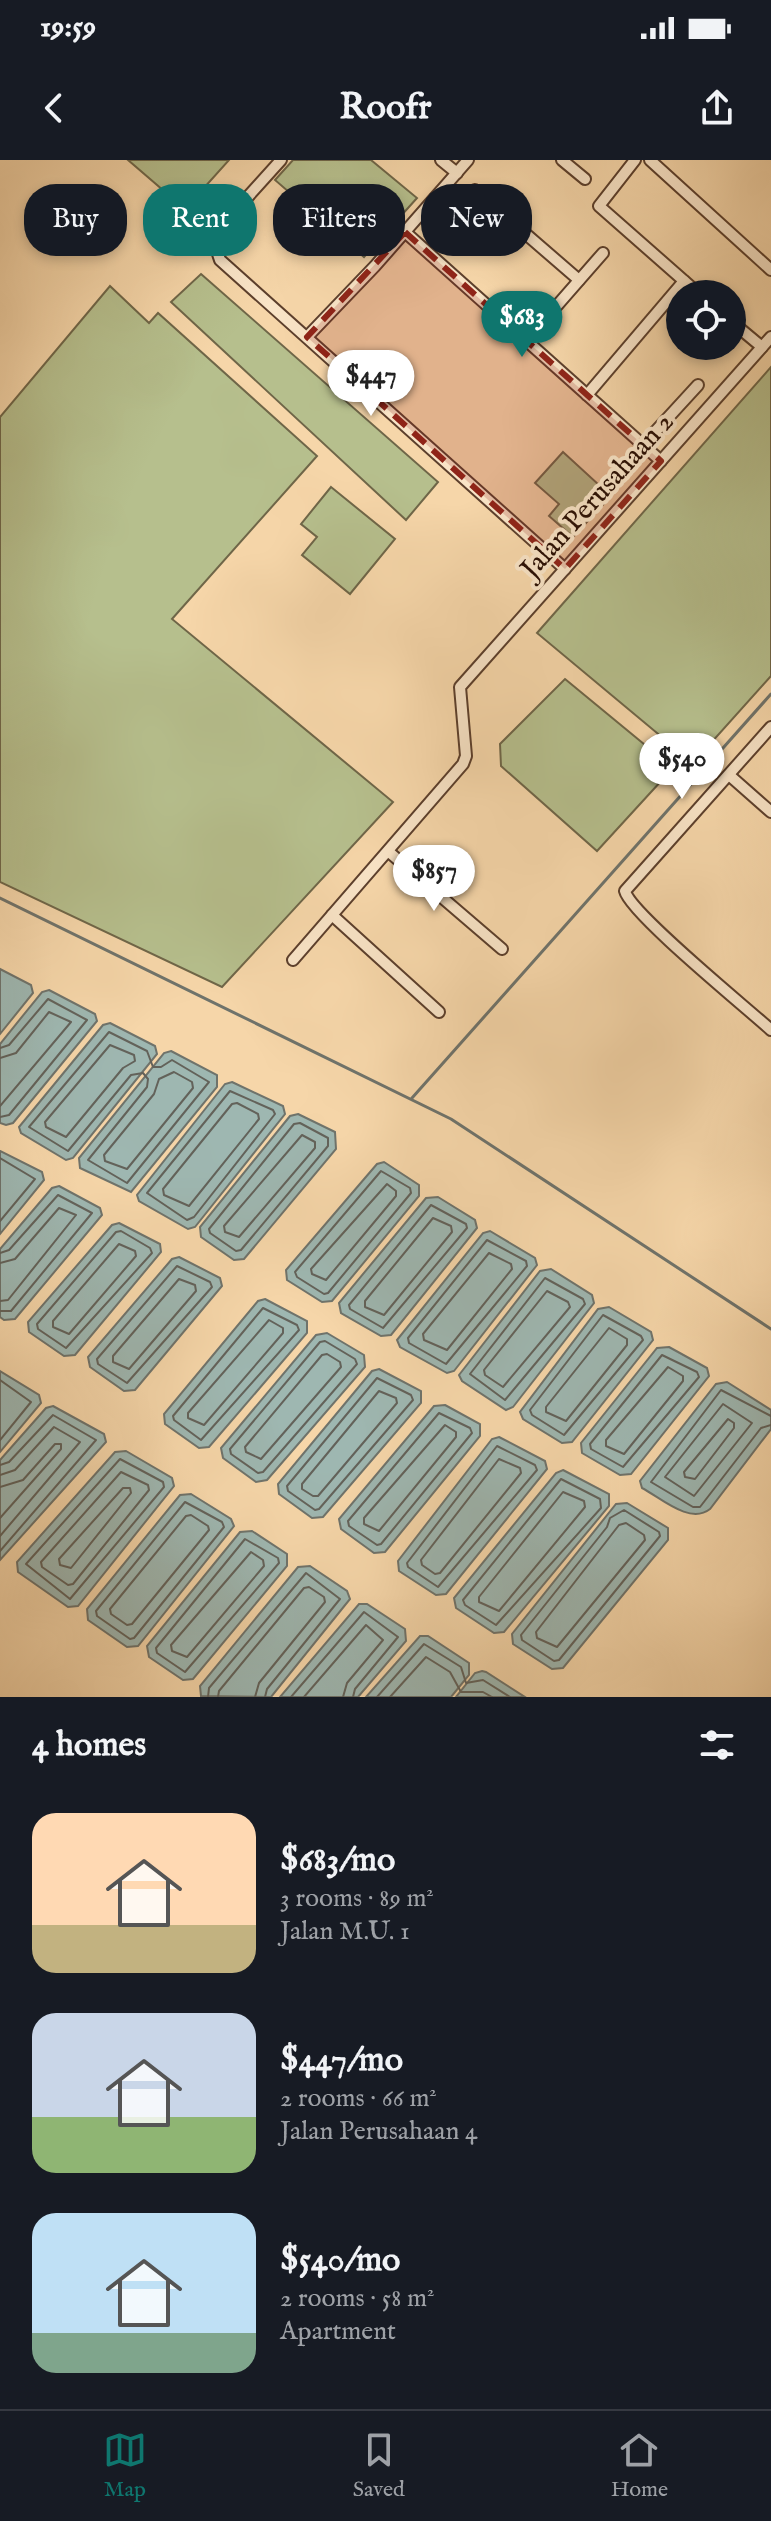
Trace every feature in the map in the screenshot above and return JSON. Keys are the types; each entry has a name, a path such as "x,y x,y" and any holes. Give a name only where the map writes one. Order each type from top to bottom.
{"street":[{"path":"281,160 216,232 215,245 220,260 565,569"},
{"path":"441,160 457,173"},
{"path":"468,160 405,232 661,461"},
{"path":"562,160 585,179"},
{"path":"635,160 600,202 602,210 683,280"},
{"path":"650,160 771,270"},
{"path":"532,239 579,280"},
{"path":"526,341 603,253"},
{"path":"307,337 383,256"},
{"path":"587,395 666,302"},
{"path":"746,334 762,347"},
{"name":"Jalan Perusahaan 2","path":"389,852 463,764 466,756 460,687 771,337"},
{"path":"643,445 698,385"},
{"path":"771,727 628,884 625,895 771,1030"},
{"path":"729,775 771,812"},
{"path":"293,960 389,852 502,949"},
{"path":"332,915 439,1012"}],"highlighted area":[{"path":"405,232 661,461 565,569 307,337"}],"green space":[{"path":"128,160 229,160 207,184 156,184"},
{"path":"293,160 371,160 400,184 280,184 275,180"},
{"path":"405,188 417,198 405,211"},
{"path":"201,274 438,482 406,520 171,302"},
{"path":"110,286 149,323 158,313 317,456 172,619 393,802 222,987 0,882 0,417"},
{"path":"771,367 771,676 693,763 537,633"},
{"path":"563,452 611,496 573,537 549,516 559,504 535,483"},
{"path":"331,487 395,539 350,594 302,555 317,537 301,524"},
{"path":"565,679 673,768 597,851 501,766 500,744"}],"water":[{"path":"0,969 31,985 33,993 0,1034"},
{"path":"49,990 95,1014 97,1021 13,1123 0,1123 0,1044 42,992"},
{"path":"110,1023 155,1046 157,1054 73,1158 66,1160 21,1133 19,1127 103,1025"},
{"path":"171,1051 217,1075 217,1087 131,1192 80,1168 79,1158 164,1053"},
{"path":"232,1082 283,1106 285,1114 195,1227 188,1229 139,1201 137,1195 225,1084"},
{"path":"298,1114 335,1132 336,1149 244,1259 234,1260 201,1237 200,1227 290,1116"},
{"path":"0,1151 42,1172 44,1180 0,1234"},
{"path":"384,1162 419,1185 419,1196 332,1301 322,1302 287,1280 286,1270 377,1164"},
{"path":"59,1186 100,1208 102,1215 15,1319 4,1320 0,1317 0,1249 52,1188"},
{"path":"438,1197 475,1220 477,1228 391,1335 381,1336 341,1313 339,1303 426,1198"},
{"path":"119,1223 160,1244 161,1252 75,1355 64,1356 29,1332 28,1322 112,1225"},
{"path":"490,1231 535,1258 537,1265 454,1371 447,1373 400,1347 397,1340 483,1233"},
{"path":"179,1257 220,1278 222,1286 135,1390 124,1391 90,1367 88,1357 172,1259"},
{"path":"551,1269 592,1295 594,1303 513,1407 506,1410 462,1381 459,1375 540,1271"},
{"path":"265,1299 307,1321 307,1333 209,1447 199,1448 165,1424 164,1414 258,1301"},
{"path":"609,1307 651,1332 653,1340 572,1442 562,1443 523,1419 520,1412 598,1309"},
{"path":"327,1333 364,1355 365,1367 267,1480 256,1482 223,1458 221,1448 316,1335"},
{"path":"669,1347 707,1368 709,1376 631,1474 620,1475 582,1453 581,1443 657,1348"},
{"path":"379,1369 421,1391 421,1403 323,1517 312,1518 279,1494 278,1484 372,1371"},
{"path":"0,1371 39,1395 41,1403 0,1452"},
{"path":"727,1382 771,1410 771,1429 710,1509 694,1514 685,1512 642,1488 640,1481 716,1384"},
{"path":"445,1405 480,1424 480,1436 385,1552 374,1553 341,1529 339,1519 434,1406"},
{"path":"53,1406 104,1434 106,1442 0,1560 0,1460 46,1408"},
{"path":"499,1437 545,1461 547,1469 446,1594 436,1595 399,1571 398,1561 492,1439"},
{"path":"126,1451 172,1478 174,1486 78,1606 68,1607 18,1572 17,1562 115,1452"},
{"path":"563,1470 609,1494 609,1506 504,1632 494,1633 456,1608 454,1598 556,1473"},
{"path":"191,1494 231,1519 234,1526 138,1646 127,1647 88,1620 87,1609 180,1495"},
{"path":"627,1503 668,1528 668,1540 563,1668 552,1669 513,1644 512,1634 616,1504"},
{"path":"252,1531 287,1554 287,1566 193,1679 183,1680 149,1657 147,1646 240,1532"},
{"path":"310,1566 347,1591 350,1599 271,1697 201,1696 200,1686 298,1567"},
{"path":"359,1604 367,1604 405,1629 406,1641 358,1697 280,1697"},
{"path":"420,1636 428,1636 469,1663 469,1675 451,1697 366,1697"},
{"path":"482,1671 525,1697 456,1697 475,1673"}],"waterway":[{"path":"412,1098 771,694"},
{"path":"0,898 451,1119 771,1329"}]}
